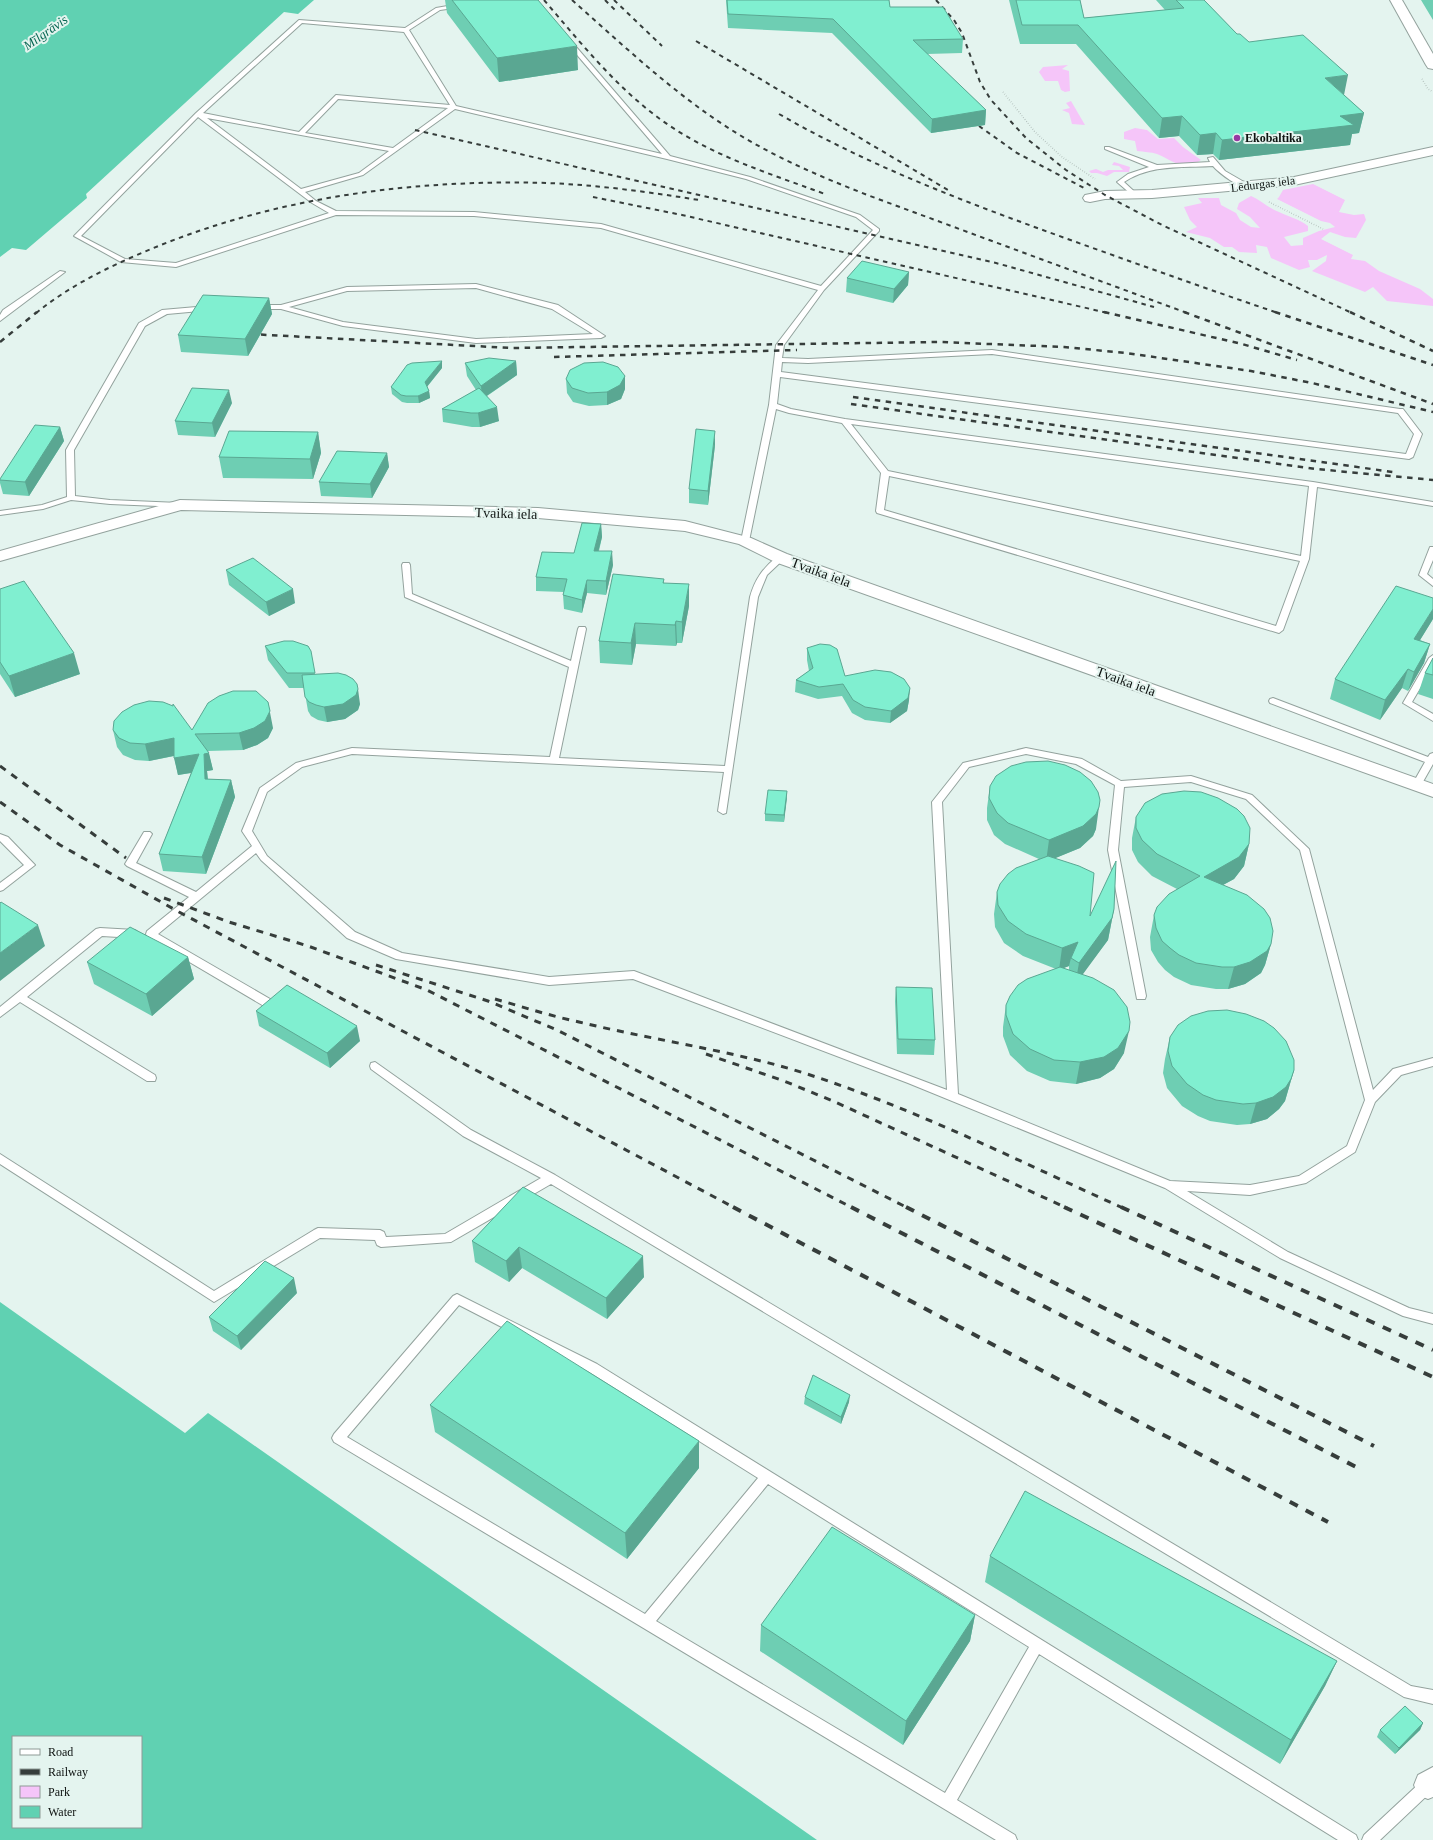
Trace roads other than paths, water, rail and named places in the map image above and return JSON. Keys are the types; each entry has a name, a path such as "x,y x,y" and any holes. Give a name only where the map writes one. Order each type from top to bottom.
{"street":[{"path":"1396,0 1433,65"},
{"name":"Lēdurgas iela","path":"1090,198 1105,195 1128,195 1294,181 1433,151"},
{"name":"Tvaika iela","path":"0,556 180,505 538,513 685,526 745,540 781,558 1425,788"}],"lane":[{"path":"468,4 438,9 406,30 301,21 198,114 77,236 123,261 176,265 335,213 474,214 601,226 822,289"},
{"path":"406,30 454,107"},
{"path":"562,35 668,157"},
{"path":"300,134 336,97 454,107 668,157 748,178 858,216 877,230 822,289 780,344 773,405 745,540"},
{"path":"302,191 360,174 454,107"},
{"path":"198,114 300,134 394,150"},
{"path":"198,114 302,191 314,202 335,213"},
{"path":"1107,148 1155,167"},
{"path":"1128,195 1120,182 1126,177 1141,171 1155,167 1213,161 1222,173 1246,186"},
{"path":"0,319 6,312 62,272"},
{"path":"251,307 281,307 344,324 476,340 601,336 555,307 476,286 347,289 281,307"},
{"path":"71,498 70,450 142,325 165,312 214,308"},
{"path":"777,374 805,379 1409,457 1418,434 1400,411 992,352 808,361 779,360"},
{"path":"773,405 789,411 845,421 1313,484 1433,504"},
{"path":"845,421 885,473 1305,559"},
{"path":"885,473 880,511 1279,630 1305,559 1313,484"},
{"path":"0,513 43,507 71,498 110,502 180,505"},
{"path":"1433,549 1422,575 1433,583"},
{"path":"723,810 754,597 758,582 765,569 781,558"},
{"path":"406,565 408,595 574,666"},
{"path":"554,761 582,629"},
{"path":"1433,658 1407,702 1433,718"},
{"path":"1273,700 1432,758 1425,788"},
{"path":"729,769 352,751 299,765 264,790 247,831 264,858 351,935 400,956 549,980 634,975 953,1096 1169,1185 1284,1254 1407,1312 1433,1319"},
{"path":"953,1096 937,802 966,765 1026,751 1079,761 1120,784 1191,779 1249,797 1304,849 1370,1100"},
{"path":"1120,784 1113,850 1141,996"},
{"path":"147,834 130,864 197,897"},
{"path":"0,836 5,839 30,865 0,888"},
{"path":"152,934 257,847"},
{"path":"0,1013 100,932 152,934 273,1006"},
{"path":"20,997 151,1078"},
{"path":"1169,1185 1250,1190 1302,1180 1351,1149 1370,1100 1397,1072 1433,1062"},
{"path":"375,1066 467,1133 551,1178 1409,1692 1433,1697"},
{"path":"0,1158 214,1296 318,1233 380,1235 381,1242 447,1239 551,1178"},
{"path":"1010,1840 338,1438 457,1299 593,1368 1351,1840"},
{"path":"646,1623 766,1476"},
{"path":"946,1803 1038,1645"},
{"path":"1369,1840 1430,1783"}],"water":[{"name":"Mīlgrāvis","path":"0,0 314,0 298,14 284,12 86,194 87,198 26,250 12,248 0,257"},
{"path":"0,1302 185,1433 208,1413 817,1840 0,1840"}],"railway":[{"path":"544,0 613,78 660,119 698,143 719,153 761,171 825,194"},
{"path":"572,0 648,68 688,100 730,129 764,149 816,174 870,196 1187,313"},
{"path":"605,0 617,12"},
{"path":"614,0 662,46"},
{"path":"936,0 954,20 962,33 980,82 991,100 1026,138 1066,170 1105,195 1162,225 1352,313"},
{"path":"696,41 948,190"},
{"path":"779,114 851,152 924,184 999,214 1278,313"},
{"path":"979,126 1017,153 1086,189"},
{"path":"415,130 996,263 1154,307"},
{"path":"36,313 74,286 102,271 192,233 291,205 342,196 444,184 547,183 623,189 699,200"},
{"path":"593,197 682,215 1108,313"},
{"path":"0,342 37,312"},
{"path":"1104,312 1242,344 1297,360"},
{"path":"1184,312 1433,404"},
{"path":"1275,312 1433,365"},
{"path":"1350,312 1433,351"},
{"path":"250,334 511,348 940,342 1064,347 1126,353 1251,371 1312,383 1433,412"},
{"path":"554,357 797,350"},
{"path":"853,397 1393,472"},
{"path":"851,404 1316,469 1433,480"},
{"path":"0,766 126,858"},
{"path":"0,802 60,845 179,912 735,1208"},
{"path":"164,898 229,922 308,946 427,990 853,1208"},
{"path":"376,965 488,1001 557,1030 908,1208"},
{"path":"495,999 568,1020 765,1062 834,1083 918,1115 1123,1208"},
{"path":"706,1054 784,1081 833,1101 1067,1208"},
{"path":"733,1207 1328,1522"},
{"path":"851,1207 1362,1470"},
{"path":"906,1207 1374,1446"},
{"path":"1064,1207 1433,1377"},
{"path":"1121,1207 1433,1350"}],"place":[{"name":"Ekobaltika","path":"1237,138"}]}
